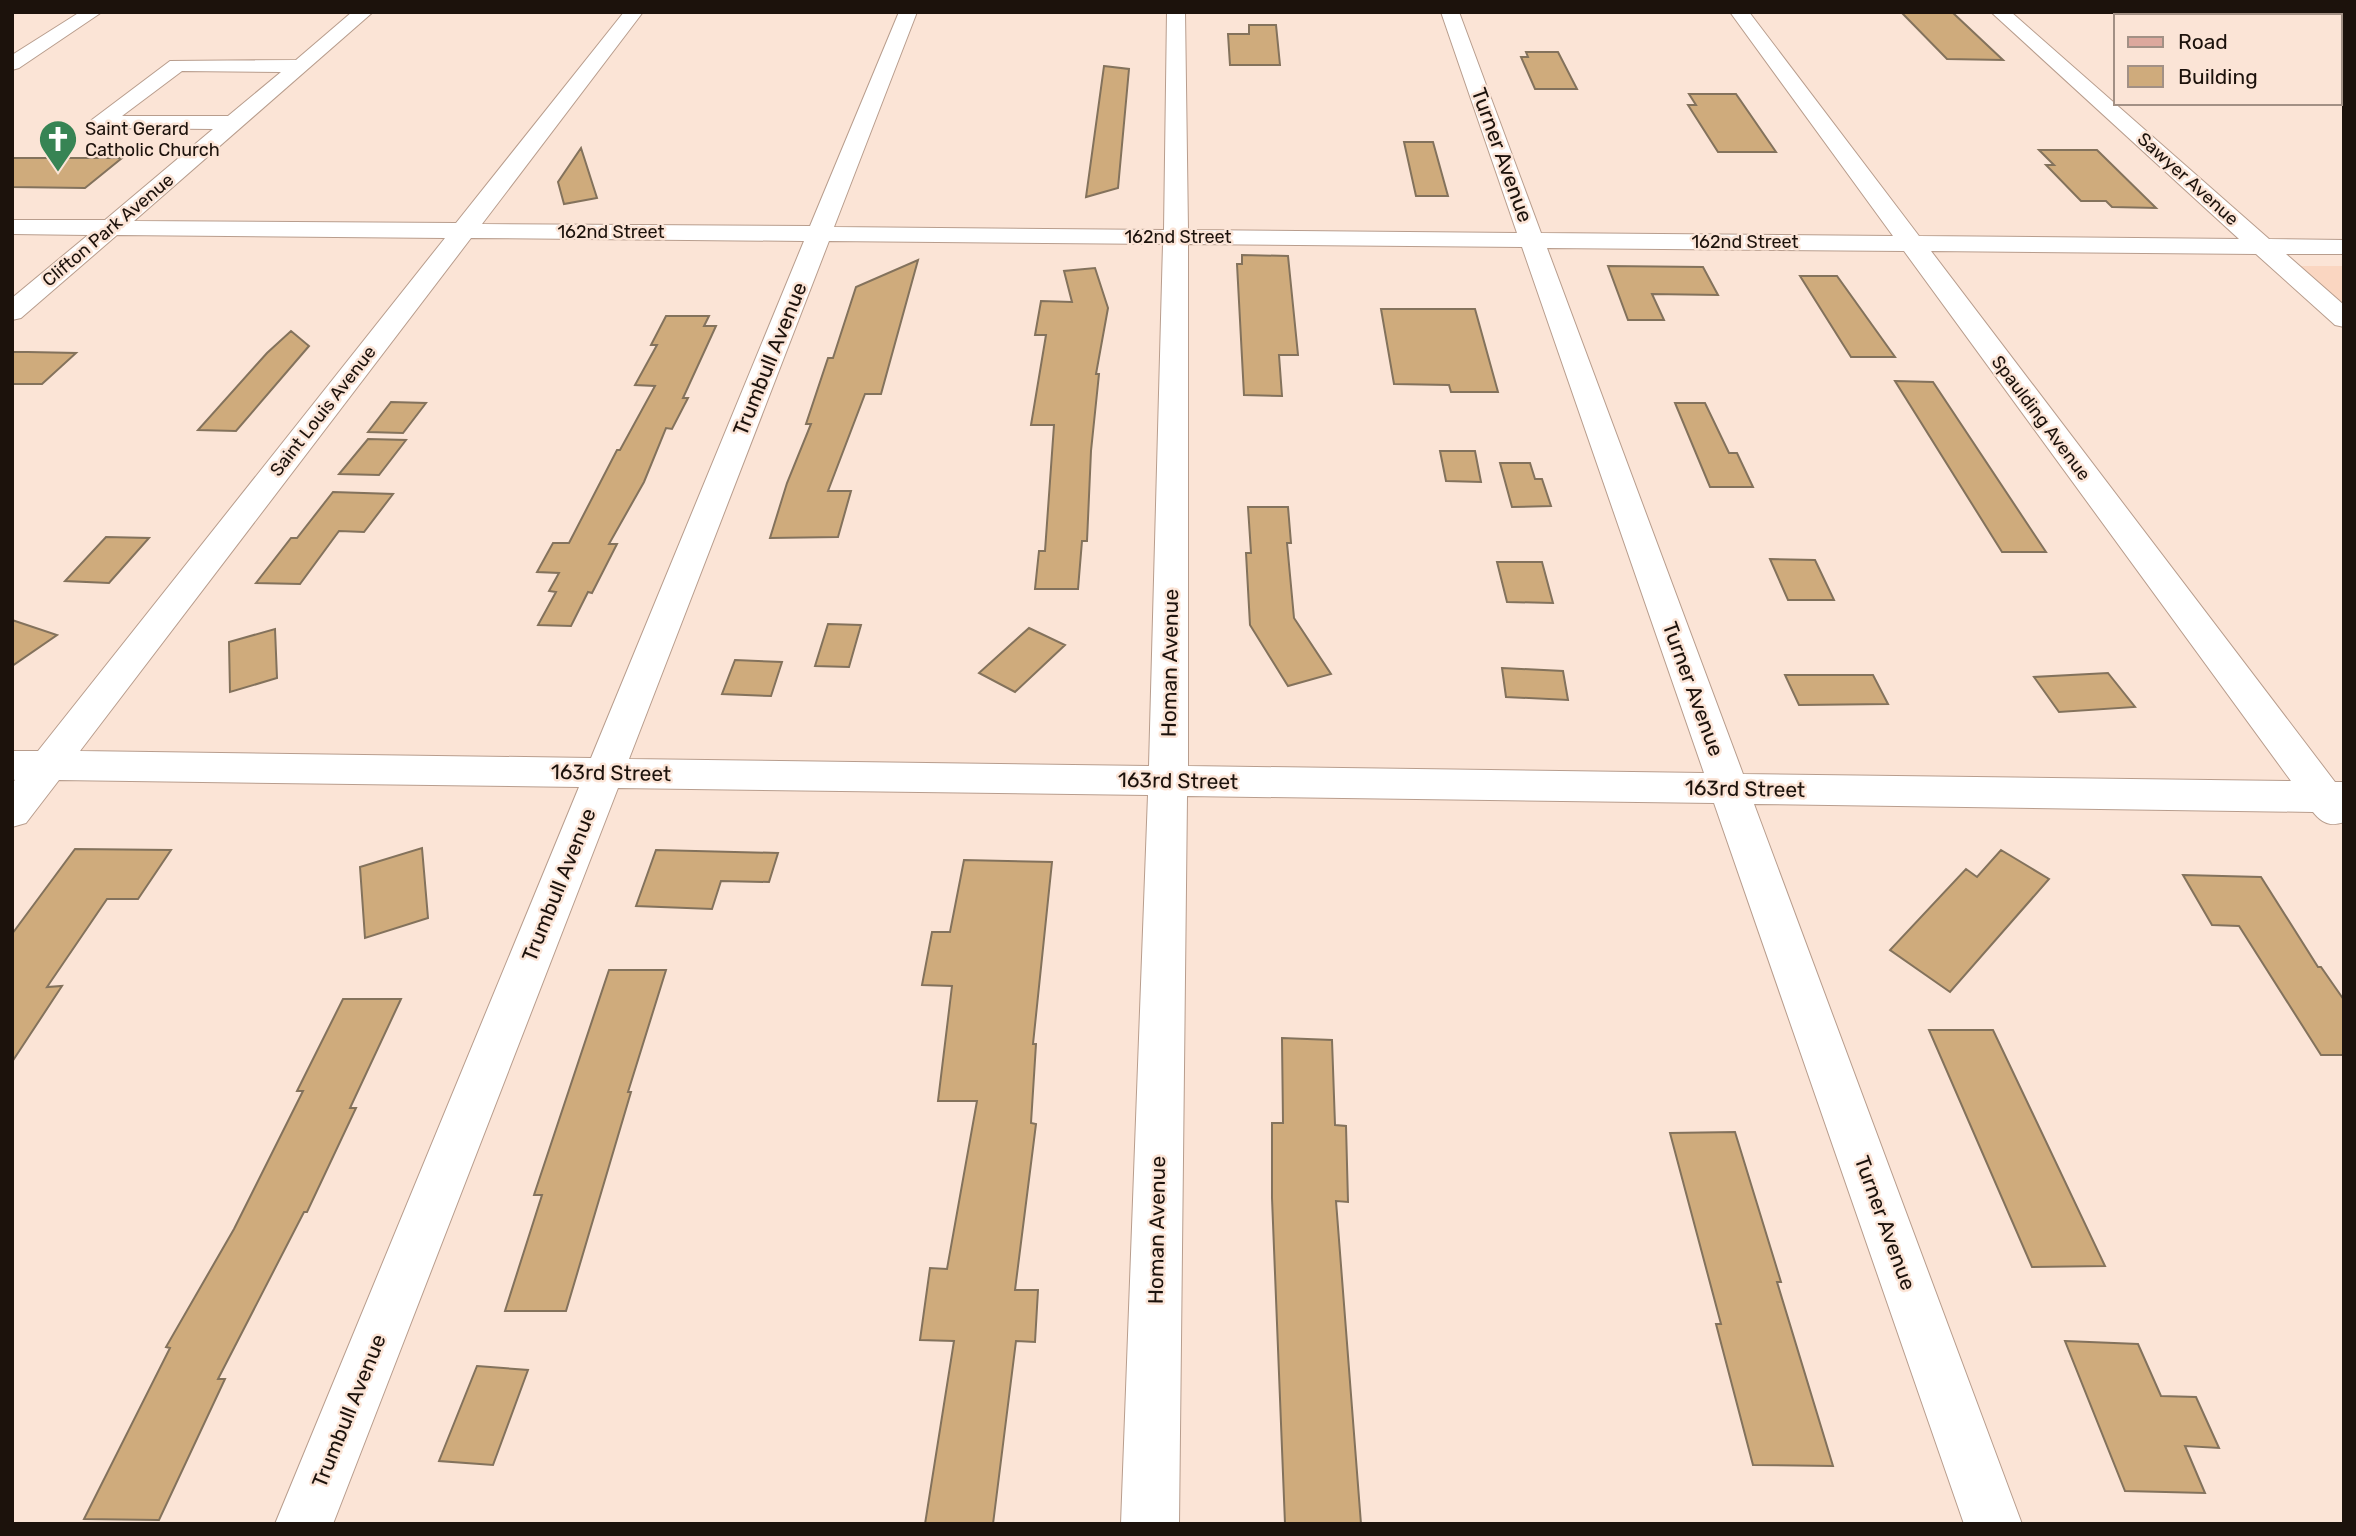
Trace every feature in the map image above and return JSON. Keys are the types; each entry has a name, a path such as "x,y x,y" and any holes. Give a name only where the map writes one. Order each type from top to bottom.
{"street":[{"path":"12,64 93,12"},
{"name":"Clifton Park Avenue","path":"12,312 364,12"},
{"name":"Saint Louis Avenue","path":"12,812 31,765 635,12"},
{"name":"Trumbull Avenue","path":"304,1524 908,12"},
{"name":"Homan Avenue","path":"1150,1524 1168,780 1177,237 1176,12"},
{"name":"Turner Avenue","path":"1450,12 1993,1524"},
{"name":"Spaulding Avenue","path":"1739,12 2337,805"},
{"name":"Sawyer Avenue","path":"2000,12 2344,319"},
{"path":"234,123 100,122 177,65 301,66"},
{"name":"162nd Street","path":"12,227 2344,247"},
{"name":"163rd Street","path":"31,765 1729,788 2337,805"}],"shaded area":[{"path":"2294,266 2344,266 2344,311"}],"building":[{"path":"1901,12 1952,12 2003,60 1947,59"},
{"path":"1249,25 1276,25 1280,65 1230,65 1228,34 1249,34"},
{"path":"1526,52 1558,52 1577,89 1535,89 1521,57 1528,57"},
{"path":"1104,66 1129,69 1118,188 1086,197"},
{"path":"1689,94 1736,94 1776,152 1718,152 1688,105 1696,105"},
{"path":"1404,142 1433,142 1448,196 1416,196"},
{"path":"581,148 597,198 564,204 558,182"},
{"path":"2039,150 2097,150 2156,208 2112,207 2106,201 2081,201 2046,165 2054,165"},
{"name":"Saint Gerard Catholic Church","path":"12,158 122,158 85,188 12,187"},
{"path":"1242,255 1288,256 1298,355 1279,355 1282,396 1244,395 1237,264 1242,264"},
{"path":"918,260 881,394 865,394 828,491 851,491 838,537 770,538 787,483 811,424 806,424 828,358 833,358 856,287"},
{"path":"1608,266 1703,267 1718,295 1652,294 1664,320 1628,320"},
{"path":"1095,268 1108,308 1096,374 1099,374 1091,451 1087,541 1082,541 1078,589 1035,589 1039,551 1045,551 1054,425 1031,425 1046,335 1035,335 1041,301 1072,302 1064,271"},
{"path":"1800,276 1837,276 1895,357 1851,357"},
{"path":"1381,309 1475,309 1498,392 1451,392 1449,385 1394,384"},
{"path":"666,316 709,316 704,326 716,326 683,398 688,398 672,429 666,428 644,482 609,544 617,544 592,593 588,592 571,626 538,625 556,592 549,591 559,573 537,572 553,543 569,543 617,450 620,450 655,386 635,385 657,345 651,345"},
{"path":"291,331 309,346 236,431 198,430 267,353"},
{"path":"12,352 76,353 42,384 12,384"},
{"path":"1895,381 1933,382 2046,552 2002,552"},
{"path":"391,402 426,403 403,433 368,432"},
{"path":"1675,403 1705,403 1729,453 1737,453 1753,487 1710,487"},
{"path":"368,439 406,440 379,475 339,474"},
{"path":"1440,451 1475,451 1481,482 1446,481"},
{"path":"1500,463 1530,463 1535,479 1542,479 1551,506 1512,507"},
{"path":"333,492 393,494 364,532 339,531 300,584 256,583 291,538 297,538"},
{"path":"1248,507 1288,507 1291,543 1287,543 1294,618 1331,674 1288,686 1250,625 1246,553 1251,553"},
{"path":"106,537 149,538 109,583 65,581"},
{"path":"1770,559 1815,560 1834,600 1788,600"},
{"path":"1497,562 1542,562 1553,603 1507,602"},
{"path":"12,620 57,635 12,666"},
{"path":"828,624 861,625 849,667 815,666"},
{"path":"1029,628 1065,645 1015,692 979,673"},
{"path":"275,629 277,678 230,692 229,642"},
{"path":"735,660 782,662 771,696 722,694"},
{"path":"1502,668 1563,671 1568,700 1506,697"},
{"path":"2108,673 2135,707 2059,712 2034,677"},
{"path":"1785,675 1873,675 1888,704 1799,705"},
{"path":"422,848 428,918 365,938 360,867"},
{"path":"75,849 171,850 138,899 107,899 47,987 62,986 12,1062 12,934"},
{"path":"656,850 778,853 769,882 721,881 712,909 636,906"},
{"path":"2001,850 2049,879 1950,992 1890,950 1966,869 1977,877"},
{"path":"964,860 1052,862 1033,1044 1036,1044 1031,1123 1036,1124 1015,1290 1038,1290 1035,1342 1016,1341 993,1524 925,1524 954,1341 920,1340 930,1268 947,1269 977,1101 938,1101 952,986 922,985 932,932 950,932"},
{"path":"2183,875 2261,877 2318,967 2321,967 2344,1000 2344,1055 2321,1055 2239,926 2212,925"},
{"path":"609,970 666,970 628,1092 631,1092 566,1311 505,1311 542,1195 534,1195"},
{"path":"343,999 401,999 350,1108 356,1108 307,1212 304,1212 218,1379 225,1379 159,1520 84,1519 170,1348 166,1347 234,1229 303,1091 297,1091"},
{"path":"1929,1030 1993,1030 2105,1266 2032,1267"},
{"path":"1282,1038 1332,1040 1335,1125 1346,1126 1348,1202 1336,1201 1361,1524 1285,1524 1272,1198 1272,1123 1283,1123"},
{"path":"1735,1132 1833,1466 1753,1465 1716,1324 1721,1324 1670,1133"},
{"path":"2065,1341 2138,1344 2161,1396 2196,1397 2219,1448 2185,1446 2205,1493 2125,1491"},
{"path":"477,1366 528,1370 493,1465 439,1461"}],"place":[{"name":"Saint Gerard Catholic Church","path":"58,173"}]}
